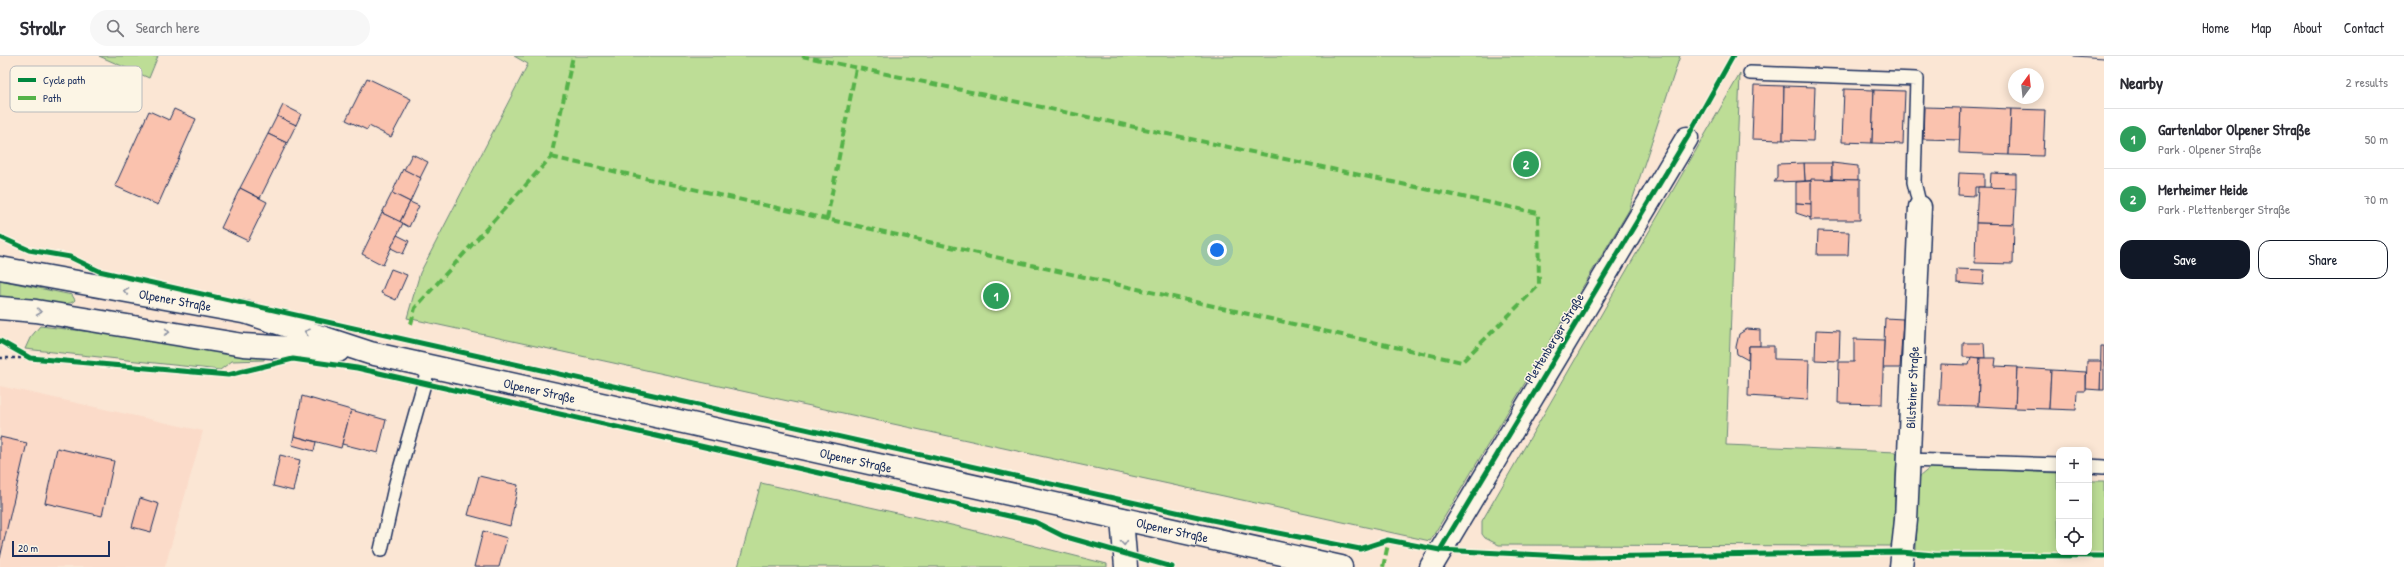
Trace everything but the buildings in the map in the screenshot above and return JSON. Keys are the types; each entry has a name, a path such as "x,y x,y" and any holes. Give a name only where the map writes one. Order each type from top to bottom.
{"main road":[{"name":"Plettenberger Straße","path":"1431,567 1687,138"},
{"name":"Bilsteiner Straße","path":"1901,567 1906,520 1920,206"},
{"path":"0,257 30,274"},
{"name":"Olpener Straße","path":"0,268 248,313 370,353 1337,567"},
{"name":"Olpener Straße","path":"0,308 36,311 243,345 370,353"},
{"path":"1122,519 1126,567"}],"lane":[{"path":"1750,73 1917,79 1914,182 1920,206"},
{"path":"381,550 396,483 429,366"},
{"path":"1908,460 2056,465"},
{"path":"2092,466 2104,467"}],"path":[{"path":"1687,138 1729,63"},
{"path":"18,352 30,358"},
{"path":"0,358 30,358"}],"shaded area":[{"path":"0,386 203,431 165,567 0,567"}],"green space":[{"path":"99,56 158,56 149,78 142,75 142,66 122,66"},
{"path":"514,56 1680,56 1629,210 1430,541 407,318 420,273 528,64"},
{"path":"1740,74 1726,445 1897,452 1893,546 1499,545 1485,538 1482,534 1482,521"},
{"path":"0,280 72,295 75,300 71,303 52,304 0,298"},
{"path":"40,326 266,352 264,360 232,361 220,370 25,349 30,338"},
{"path":"1931,467 2056,473 2056,553 1919,552 1916,549 1919,477"},
{"path":"2092,481 2104,481 2104,553 2092,553"},
{"path":"761,483 956,526 1107,564 1107,567 738,567"}],"tram line":[{"path":"2074,56 2104,58"}],"marked path":[{"path":"411,324 415,308 551,157 573,56"},
{"path":"551,157 1462,362 1539,285 1538,213 802,56"},
{"path":"827,219 856,68"},
{"path":"1383,567 1389,540"}],"cycle path":[{"path":"1440,550 1687,138 1733,56"},
{"path":"0,237 29,250 70,257 99,271 1212,520 1360,549 1388,540 1440,550 1583,557 1901,552 1934,555 2104,556"},
{"path":"0,341 30,358 228,375 293,359 357,368 1035,522 1063,536 1172,567"}],"place":[{"name":"Merheimer Heide","path":"1526,164"},
{"name":"Gartenlabor Olpener Straße","path":"996,296"}]}
